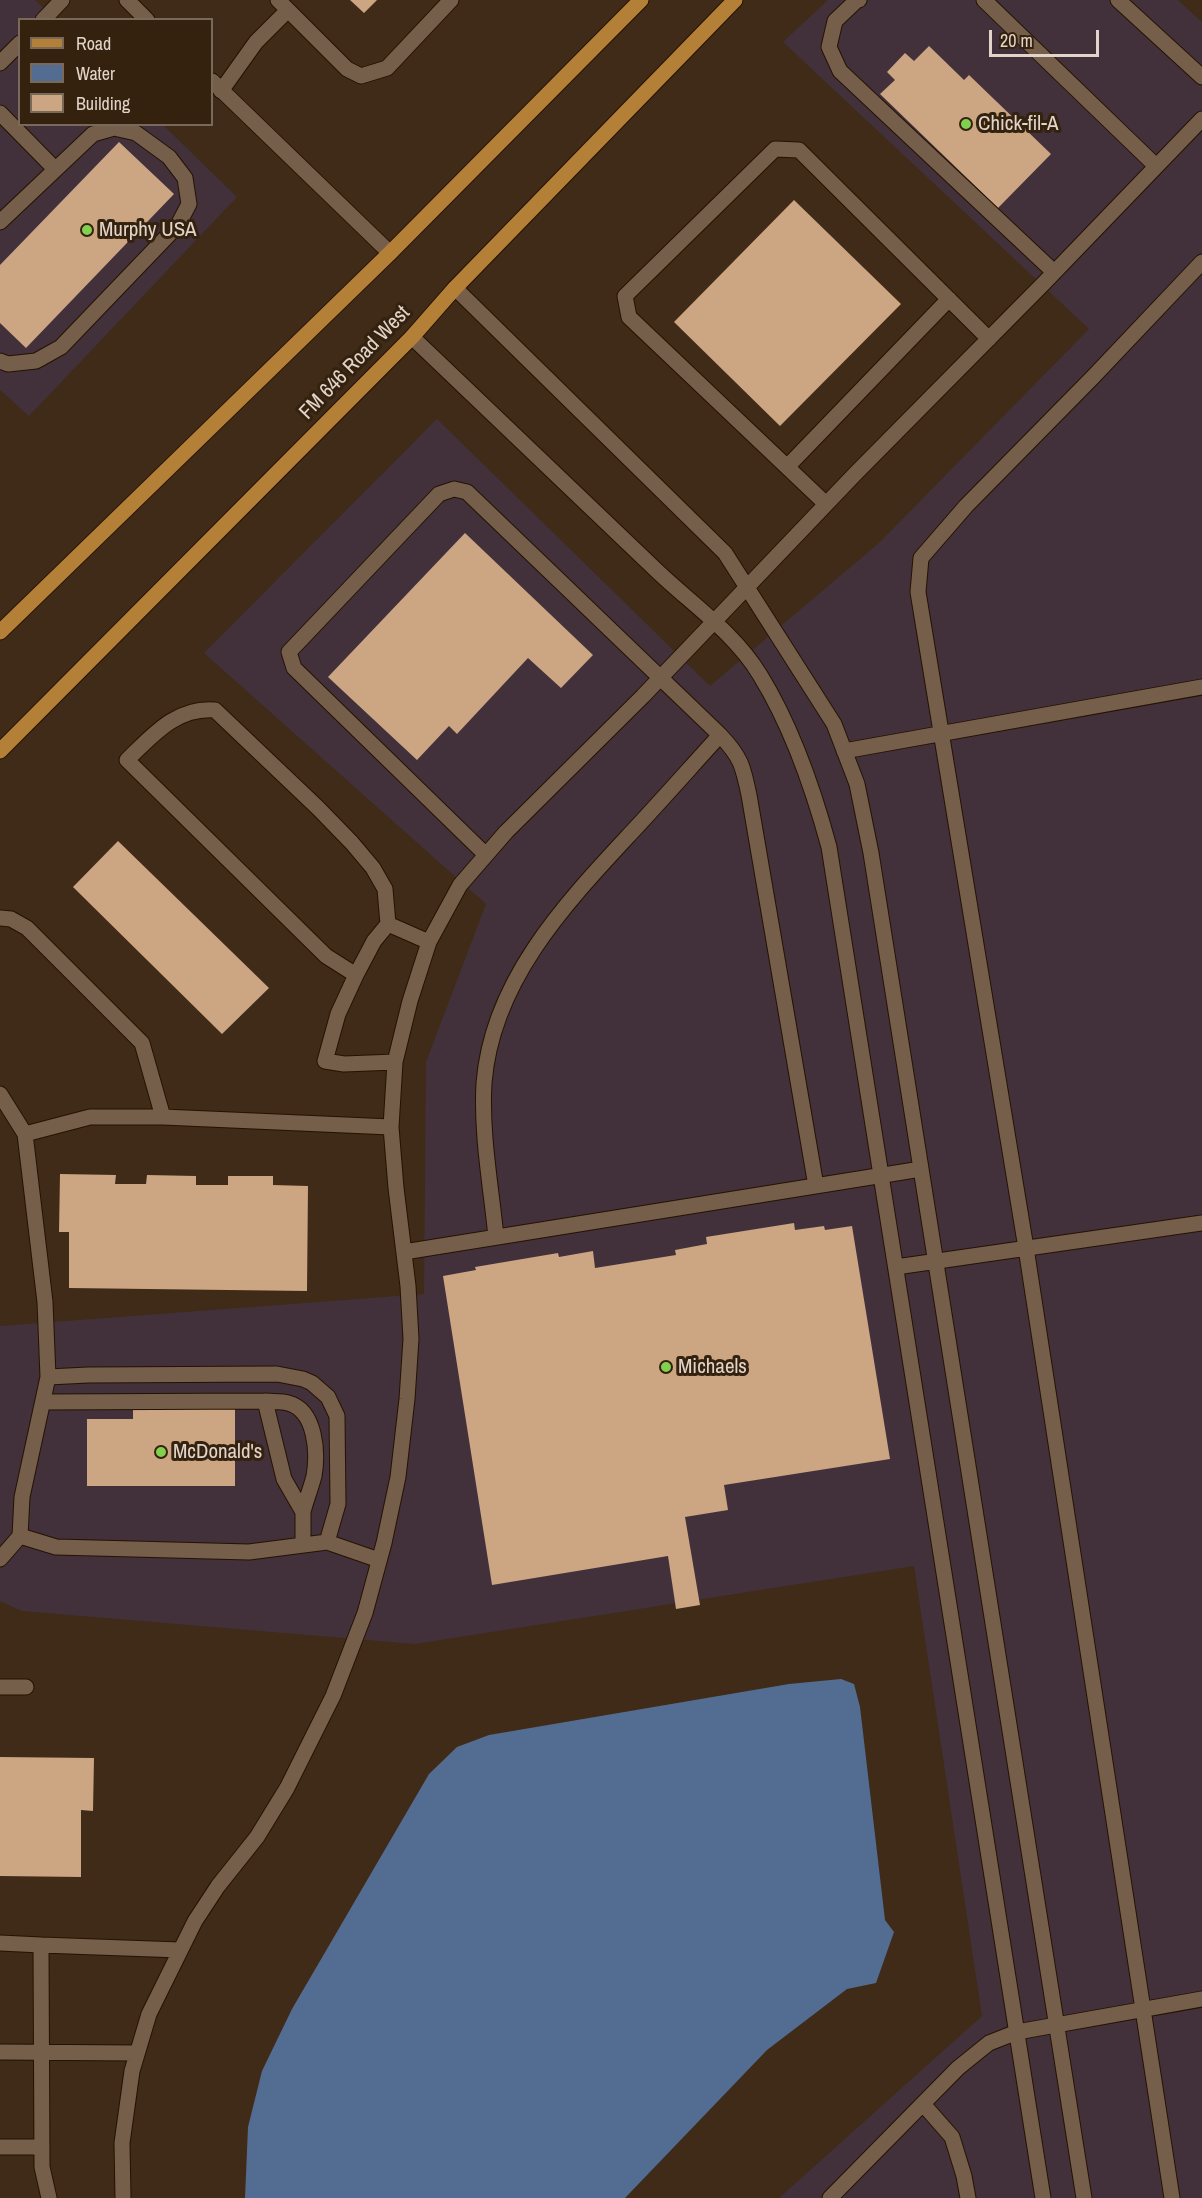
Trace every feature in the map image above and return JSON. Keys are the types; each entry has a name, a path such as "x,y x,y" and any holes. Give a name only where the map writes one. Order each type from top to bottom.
{"main road":[{"path":"0,632 390,253 641,0"},
{"name":"FM 646 Road West","path":"0,751 412,337 455,288 735,0"}],"lane":[{"path":"45,18 62,0"},
{"path":"127,0 145,18"},
{"path":"390,253 216,86 256,42 283,5 347,69 362,76 387,68 451,0"},
{"path":"859,0 836,21 833,30 829,47 840,71 1054,272"},
{"path":"984,0 1156,166"},
{"path":"1118,0 1202,77"},
{"path":"0,63 18,45"},
{"path":"0,113 55,169"},
{"path":"123,2198 122,2143 132,2071 149,2014 195,1921 218,1886 257,1837 287,1788 333,1696 366,1613 379,1560 398,1477 411,1339 391,1127 395,1062 410,1001 429,942 460,885 506,832 660,679 826,504 1202,119"},
{"path":"0,222 93,134 114,128 136,133 169,157 184,178 189,204 178,225 61,347 36,361 8,364 0,361"},
{"path":"826,504 629,317 625,296 775,149 799,150 989,339"},
{"path":"1172,2198 1026,1248 918,592 921,558 966,506 1202,262"},
{"path":"455,288 725,553 834,724 857,784 871,852 1084,2198"},
{"path":"787,467 949,299"},
{"path":"412,337 670,584 734,641 760,674 790,734 815,796 830,847 1043,2198"},
{"path":"486,855 294,668 289,652 439,494 454,489 467,492 736,752 745,776 816,1186"},
{"path":"844,751 1202,687"},
{"path":"356,975 326,956 127,760 163,726 177,717 201,709 215,710 318,808 373,868 385,889 388,924 374,941 338,1014 325,1061 344,1064 395,1062"},
{"path":"496,1237 484,1129 484,1082 490,1044 503,1005 534,947 554,920 606,859 720,735"},
{"path":"0,918 11,919 27,928 142,1042 163,1117"},
{"path":"388,924 429,942"},
{"path":"0,1094 25,1134 45,1302 48,1377 22,1497 20,1536 0,1559"},
{"path":"25,1134 90,1117 163,1117 391,1127"},
{"path":"404,1252 921,1169"},
{"path":"896,1267 1202,1223"},
{"path":"48,1377 277,1374 312,1383 328,1397 333,1405 338,1428 338,1504 327,1542"},
{"path":"43,1402 265,1401 289,1403 303,1413 312,1426 314,1442 314,1475 303,1512 303,1544"},
{"path":"265,1401 284,1479 303,1512"},
{"path":"20,1536 56,1547 249,1552 327,1542 379,1560"},
{"path":"0,1687 26,1687"},
{"path":"0,1943 180,1950"},
{"path":"41,1945 42,2167 49,2198"},
{"path":"831,2198 958,2068 988,2043 1017,2032 1202,1999"},
{"path":"0,2052 137,2053"},
{"path":"922,2104 952,2137 968,2198"},
{"path":"0,2147 42,2146"}],"shaded area":[{"path":"0,0 35,0 54,18 18,18 18,126 164,126 237,197 29,416 0,390"},
{"path":"828,0 1178,0 1202,22 1202,2198 779,2198 982,2016 914,1566 415,1644 22,1611 0,1601 0,1326 424,1294 426,1062 486,904 204,653 437,419 710,686 879,543 1089,329 783,42"}],"water":[{"path":"841,1679 854,1684 860,1707 885,1920 894,1932 876,1983 847,1989 767,2050 625,2198 245,2198 248,2127 262,2071 292,2009 429,1774 457,1747 489,1735 789,1684"}],"building":[{"path":"350,0 377,0 364,13"},
{"name":"Chick-fil-A","path":"929,46 964,80 969,75 1051,154 998,208 880,94 895,80 887,72 905,53 914,61"},
{"name":"Murphy USA","path":"119,142 174,194 26,348 0,323 0,265"},
{"path":"794,200 901,304 780,426 674,322"},
{"path":"465,533 593,655 561,688 528,658 457,734 449,726 417,760 328,677"},
{"path":"118,841 269,988 222,1034 73,887"},
{"path":"60,1174 116,1175 115,1184 146,1184 147,1175 196,1176 196,1185 228,1185 228,1176 273,1176 273,1185 308,1186 307,1291 69,1288 69,1232 59,1232"},
{"name":"Michaels","path":"794,1223 795,1230 824,1226 825,1230 852,1226 890,1459 724,1485 728,1510 685,1517 700,1605 676,1609 668,1556 492,1585 443,1276 476,1270 475,1267 558,1253 559,1257 593,1251 595,1268 676,1255 675,1250 707,1244 706,1237"},
{"name":"McDonald's","path":"133,1407 235,1407 235,1486 87,1486 87,1419 133,1419"},
{"path":"0,1757 94,1758 93,1811 81,1810 81,1877 0,1876"}],"place":[{"name":"Chick-fil-A","path":"966,124"},
{"name":"Murphy USA","path":"87,230"},
{"name":"Michaels","path":"666,1367"},
{"name":"McDonald's","path":"161,1452"}]}
